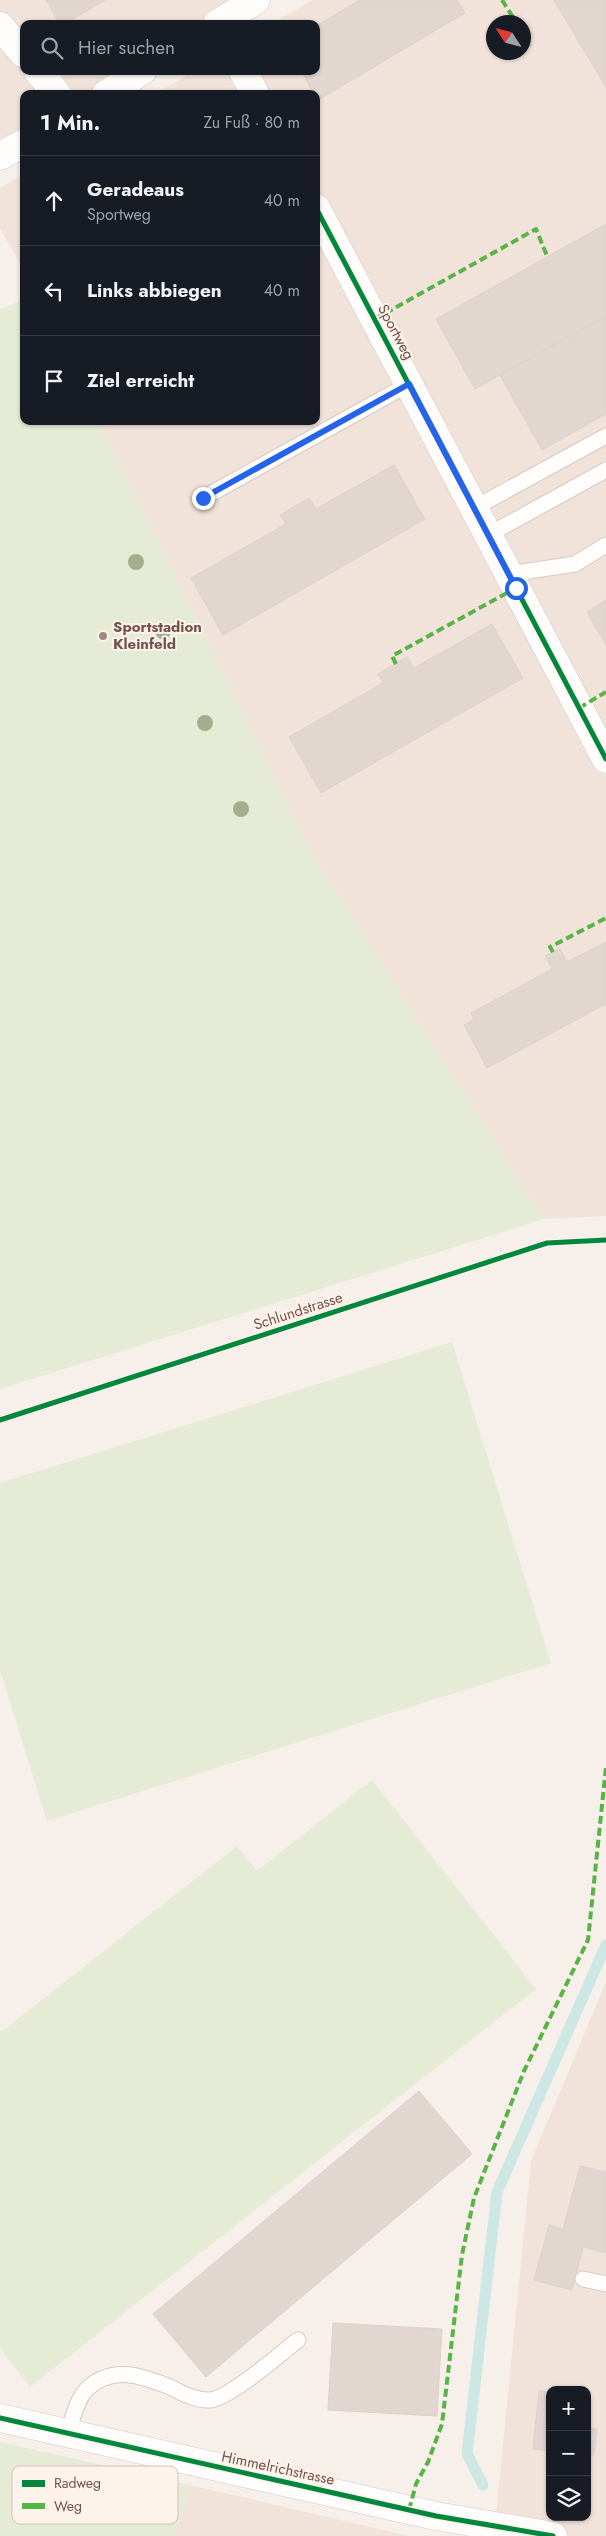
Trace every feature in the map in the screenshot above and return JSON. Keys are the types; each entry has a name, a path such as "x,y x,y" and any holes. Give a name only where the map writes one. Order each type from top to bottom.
{"street":[{"path":"224,20 256,0"},
{"path":"0,26 20,49"},
{"path":"41,75 54,90"},
{"path":"112,90 136,75"},
{"path":"245,75 253,90"},
{"path":"0,156 20,144"},
{"name":"Sportweg","path":"320,216 606,760"},
{"name":"Himmelrichstrasse","path":"0,2418 443,2517 553,2536"}],"lane":[{"path":"203,498 409,384"},
{"path":"474,508 606,436"},
{"path":"488,535 606,470"},
{"path":"508,574 575,564 606,545"},
{"path":"583,2279 606,2284"},
{"path":"68,2433 75,2412 87,2389 102,2379 126,2373 153,2380 195,2398 211,2400 232,2391 298,2340"}],"shaded area":[{"path":"0,0 250,0 218,20 20,20 20,75 130,75 105,90 20,90 20,136 0,146"},
{"path":"312,0 606,0 606,1216 544,1219 311,851 101,425 320,425 320,90 163,90 187,75 320,75 320,20 279,20"},
{"path":"20,176 20,264 0,228 0,188"},
{"path":"606,1982 606,2536 494,2536 531,2161"},
{"path":"190,2485 409,2536 174,2536"}],"green space":[{"name":"Sportstadion Kleinfeld","path":"20,302 20,425 101,425 311,851 544,1219 0,1389 0,309"},
{"path":"452,1342 551,1663 47,1821 0,1670 0,1483"},
{"path":"372,1780 536,1989 30,2387 0,2348 0,2033 237,1846 257,1871"},
{"path":"0,2442 106,2466 12,2466 12,2524 178,2524 174,2536 0,2536"},
{"path":"178,2482 190,2485 178,2523"}],"building":[{"path":"46,0 105,0 72,20 58,20"},
{"path":"360,0 457,0 465,13 320,99 320,90 312,90 303,75 320,75 320,24"},
{"path":"554,0 606,0 606,87"},
{"path":"606,224 606,316 475,389 436,319"},
{"path":"606,316 606,414 542,450 500,375"},
{"path":"394,465 425,519 223,635 191,578 286,524 280,515 309,498 316,509"},
{"path":"606,600 606,645 587,612"},
{"path":"492,624 523,678 321,793 289,737 383,683 378,674 407,657 414,668"},
{"path":"606,942 606,1004 487,1068 464,1025 474,1019 471,1013 552,969 545,956 560,949 567,962"},
{"path":"419,2091 472,2154 206,2377 153,2314"},
{"path":"580,2166 606,2172 606,2253 583,2247 572,2290 534,2280 549,2225 563,2229"},
{"path":"333,2323 442,2329 437,2416 328,2410"},
{"path":"539,2391 546,2392 546,2451 533,2449"},
{"path":"591,2428 597,2429 594,2455 591,2455"}],"waterway":[{"path":"483,2485 467,2454 497,2192 606,1945"}],"marked path":[{"path":"502,0 512,15"},
{"path":"375,319 536,229 547,256"},
{"path":"396,664 392,656 516,588"},
{"path":"579,708 606,692"},
{"path":"553,952 550,947 606,918"},
{"path":"409,2510 416,2484 428,2462 442,2424 462,2255 474,2198 524,2071 588,1940 606,1767"}],"cycle path":[{"path":"320,216 606,759"},
{"name":"Schlundstrasse","path":"0,1420 547,1243 606,1240"},
{"path":"0,2418 436,2516 553,2536"}],"place":[{"name":"Sportstadion Kleinfeld","path":"103,636"}],"route":[{"path":"203,498 409,384 516,588"}]}
